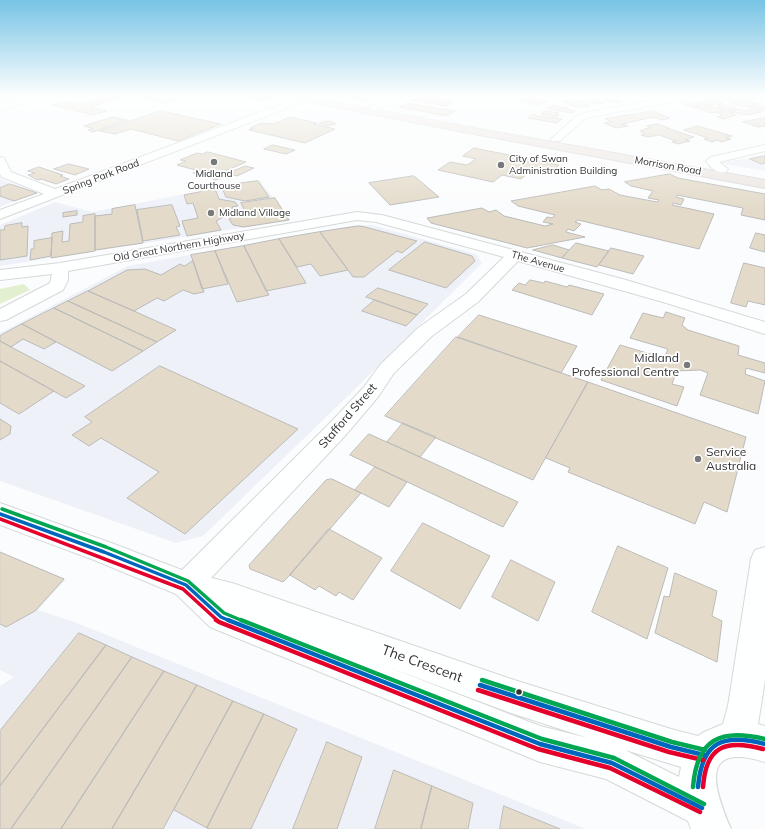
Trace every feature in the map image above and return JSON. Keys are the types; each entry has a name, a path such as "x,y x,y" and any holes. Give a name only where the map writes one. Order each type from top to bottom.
{"main road":[{"name":"Morrison Road","path":"504,134 765,184"},
{"name":"Morrison Road","path":"524,134 765,177"}],"street":[{"name":"Spring Park Road","path":"0,215 212,134"},
{"path":"556,139 562,134"},
{"path":"722,170 713,164 712,161 715,159 765,148"},
{"path":"0,160 6,174 56,194"},
{"name":"The Avenue","path":"357,216 377,218 515,255 717,312 765,328"},
{"name":"Old Great Northern Highway","path":"0,276 60,268 357,216"},
{"name":"Stafford Street","path":"186,585 336,431 372,392 387,369 425,332 472,298 515,255"},
{"path":"0,316 57,286 60,280 60,268"},
{"name":"The Avenue","path":"717,312 765,317"},
{"name":"The Crescent","path":"0,514 104,552 186,585 232,596 518,699 670,747 704,755"},
{"path":"706,818 698,788 699,770 704,755 712,746 723,740 751,741 745,706 765,559"},
{"name":"The Crescent","path":"186,585 221,617 540,744 612,763 706,818"}],"shaded area":[{"path":"765,155 765,171 719,163"},
{"path":"0,178 5,181 37,192 0,207"},
{"path":"259,180 291,220 0,266 0,225 55,202 92,212"},
{"path":"355,225 372,225 476,254 482,263 349,395 203,536 176,543 0,481 0,333 128,266"},
{"path":"0,553 66,579 38,610 77,623 586,829 0,829 0,686 14,677 0,670"}],"green space":[{"path":"24,284 30,290 0,304 0,289"}],"building":[{"path":"149,134 196,134 178,141"},
{"path":"265,134 325,134 305,143"},
{"path":"684,134 694,137 685,140 690,141 678,144 672,142 676,141 659,135 648,137 641,135"},
{"path":"695,134 724,134 732,136 726,138 731,139 721,142 717,140 712,142 704,139 708,138"},
{"path":"273,145 295,150 286,154 264,149"},
{"name":"City of Swan Administration Building","path":"474,148 559,165 550,174 523,168 520,170 529,172 521,179 502,175 493,182 438,170 450,162 467,165 476,159 463,156"},
{"path":"208,152 246,162 223,172 228,173 245,166 254,168 237,176 229,174 216,180 193,173 199,171 177,165 186,161 180,160 197,153 202,154"},
{"path":"765,156 765,163 761,164 750,159"},
{"path":"69,164 89,169 75,175 54,169"},
{"path":"39,167 63,175 60,176 69,179 56,184 41,179 38,180 28,175 35,173 28,171"},
{"path":"670,174 678,178 765,194 765,220 741,215 743,208 677,195 676,197 684,199 681,205 673,203 672,205 714,214 699,249 578,220 575,222 581,224 574,231 568,229 566,232 585,237 527,248 431,223 427,218 482,208 489,212 496,210 504,216 545,226 553,224 543,222 547,217 552,218 555,215 518,206 511,201 595,186 602,190 609,189 620,195 657,202 659,200 648,198 653,191 631,186 625,182"},
{"path":"414,176 439,197 390,205 369,183"},
{"name":"Midland Village","path":"258,181 269,197 245,201 226,197 221,186"},
{"path":"10,184 37,193 14,201 0,196 0,188"},
{"name":"Midland Village","path":"204,189 216,191 219,199 235,202 238,206 232,207 234,210 225,211 227,215 216,221 221,230 187,236 182,221 198,218 193,203 187,204 184,195 199,192"},
{"name":"Midland Village","path":"275,198 289,220 244,227 233,225 229,219 244,209 241,203"},
{"path":"135,205 143,243 95,250 95,216 112,214 112,209"},
{"path":"172,205 180,226 176,227 180,235 143,241 137,210"},
{"path":"77,211 77,215 63,217 63,213"},
{"path":"95,214 95,251 51,258 52,233 63,231 62,242 69,241 70,224 83,222 83,216"},
{"path":"22,223 22,227 28,226 27,256 0,260 0,230 4,230 5,226"},
{"path":"359,226 417,241 402,253 397,251 364,277 353,277 320,232"},
{"path":"320,232 348,270 320,276 311,264 297,267 279,239"},
{"path":"756,233 765,235 765,252 750,248"},
{"path":"52,238 51,256 30,260 31,249 34,249 34,241"},
{"path":"279,239 306,283 266,291 244,246"},
{"path":"425,242 472,256 475,261 446,288 389,270"},
{"path":"576,243 609,251 597,267 562,258"},
{"path":"553,245 569,250 562,258 533,250"},
{"path":"244,246 269,295 237,302 215,251"},
{"path":"611,248 644,256 633,274 599,265"},
{"path":"215,251 228,284 202,289 191,255"},
{"path":"193,261 204,292 194,294 183,290 164,301 157,298 134,311 88,291 127,270 145,269 161,275 180,264 184,266"},
{"path":"744,263 765,268 765,305 748,301 746,307 731,303"},
{"path":"530,280 544,283 545,281 567,287 569,285 604,294 592,315 512,290 519,283 525,285"},
{"path":"378,288 428,304 417,315 366,297"},
{"path":"88,291 176,330 157,342 68,301"},
{"path":"375,300 417,315 406,326 362,311"},
{"path":"68,301 157,342 143,351 54,308"},
{"path":"54,308 143,351 112,371 22,324"},
{"name":"Midland Professional Centre","path":"666,312 685,318 682,325 688,330 739,346 738,355 765,363 765,373 746,368 745,374 765,381 758,414 700,395 708,373 700,370 677,371 672,384 684,387 677,406 601,380 620,345 664,358 668,349 630,338 643,313 663,318"},
{"path":"479,315 577,346 561,373 458,337"},
{"path":"22,324 56,342 44,349 23,339 11,347 0,341 0,336"},
{"path":"456,337 588,382 533,480 385,416"},
{"path":"0,341 85,386 66,398 0,361"},
{"path":"0,361 54,391 19,414 0,403"},
{"path":"160,366 298,429 185,534 127,498 159,472 101,438 89,446 72,435 92,422 85,417"},
{"name":"Service Australia","path":"588,382 746,437 727,512 704,502 695,524 568,472 570,468 546,458"},
{"path":"0,419 11,426 10,434 0,440"},
{"path":"403,423 436,437 420,457 387,442"},
{"path":"369,434 518,502 503,527 350,455"},
{"path":"375,467 407,482 389,507 355,490"},
{"path":"332,479 361,493 290,575 283,582 250,569 249,565 326,480"},
{"path":"423,523 490,556 460,609 391,571"},
{"path":"329,529 382,558 353,600 339,592 336,596 319,586 315,590 290,575"},
{"path":"618,546 668,568 647,639 592,612"},
{"path":"0,552 64,579 35,611 6,627 0,624"},
{"path":"511,560 555,582 538,621 492,597"},
{"path":"675,573 717,591 712,616 722,621 717,662 655,633 664,596 669,597"},
{"path":"79,633 106,645 0,786 0,731"},
{"path":"106,645 132,657 11,829 0,829 0,786"},
{"path":"132,657 164,671 61,829 11,829"},
{"path":"164,671 197,685 112,829 61,829"},
{"path":"197,685 233,701 163,829 112,829"},
{"path":"233,701 264,714 207,828 174,810"},
{"path":"264,714 297,729 251,829 207,828"},
{"path":"327,742 362,757 337,829 293,829"},
{"path":"394,770 432,786 421,829 375,829"},
{"path":"432,786 473,803 468,829 421,829"},
{"path":"504,806 560,829 500,829"}],"transit line":[{"path":"2,509 106,547 188,581 224,613 542,739 614,758 704,804"},
{"path":"0,514 104,552 186,585 221,617 540,744 612,763 702,808"},
{"path":"0,519 183,589 219,622 538,749 610,768 700,812"},
{"path":"482,680 672,742 705,750"},
{"path":"480,685 671,747 704,755"},
{"path":"478,690 669,752 703,760"},
{"path":"693,787 694,771 698,758 713,740 736,734 750,735 765,739"},
{"path":"698,787 699,772 703,759 709,750 717,744 727,740 738,739 751,740 765,744"},
{"path":"703,787 704,773 707,762 720,748 739,744 763,749"}],"place":[{"name":"Midland Courthouse","path":"214,162"},
{"name":"City of Swan Administration Building","path":"501,165"},
{"name":"Midland Village","path":"211,213"},
{"name":"Midland Professional Centre","path":"687,365"},
{"name":"Service Australia","path":"698,459"}]}
